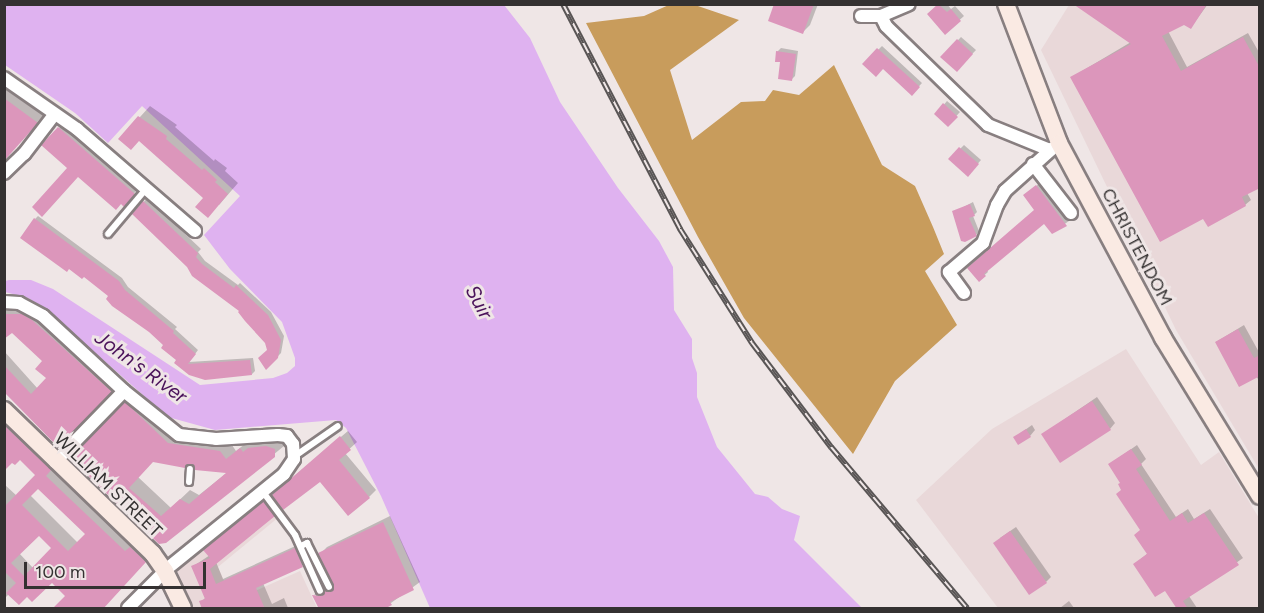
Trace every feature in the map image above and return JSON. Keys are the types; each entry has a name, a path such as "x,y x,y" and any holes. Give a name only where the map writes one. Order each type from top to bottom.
{"street":[{"path":"861,16 881,16 909,4"},
{"name":"CHRISTENDOM","path":"1006,4 1054,147 1163,338 1260,496"},
{"path":"881,16 886,26 988,125 1054,147"},
{"path":"4,78 77,129 195,231"},
{"path":"4,173 24,154 54,115"},
{"path":"964,293 950,272 983,243 997,204 1005,191 1054,147"},
{"path":"1033,164 1071,213"},
{"path":"4,302 28,306 43,316 124,392 174,432 194,443 283,435 292,441 295,456 288,470 165,571 128,609"},
{"path":"55,462 124,392"},
{"name":"WILLIAM STREET","path":"4,410 55,462 148,549 165,571 179,601"}],"lane":[{"path":"108,234 146,189"},
{"path":"295,456 338,426"},
{"path":"189,482 190,469"},
{"path":"263,492 304,544 329,586"},
{"path":"304,544 320,591"}],"shaded area":[{"path":"671,4 695,5 739,20 670,70 692,140 741,102 765,101 773,90 799,95 834,65 882,165 915,186 944,254 925,271 957,325 895,381 853,454 744,318 698,237 586,23 644,16"},
{"path":"1069,5 1259,5 1259,469 1176,330 1041,50"},
{"path":"1126,349 1201,465 1219,452 1259,518 1259,608 998,608 916,500 992,429"},
{"path":"263,497 279,517 218,567 233,601 300,571 317,608 191,608 176,568"}],"water":[{"path":"4,5 504,5 530,38 560,102 618,188 659,241 673,267 674,310 692,339 692,358 697,373 697,397 717,447 755,494 768,497 782,509 800,516 794,540 862,608 430,608 381,496 346,428 336,420 215,430 168,417 51,314 28,298 5,292 5,281 9,280 31,280 53,289 200,385 273,378 287,373 295,366 295,358 282,322 230,269 204,235 240,196 142,106 108,143 75,113 5,65"}],"building":[{"path":"774,4 814,4 803,34 768,21"},
{"path":"938,4 947,12 951,9 961,21 945,35 927,14"},
{"path":"1073,4 1207,4 1191,29 1184,25 1162,36 1181,71 1243,37 1260,68 1260,188 1242,197 1246,206 1208,227 1203,219 1160,242 1070,77 1131,44"},
{"path":"957,39 973,54 957,72 940,57"},
{"path":"877,48 920,87 912,96 883,69 876,77 862,64"},
{"path":"776,51 796,54 792,81 778,79 780,62 775,62"},
{"path":"4,98 38,123 4,161"},
{"path":"943,103 958,117 948,127 934,114"},
{"path":"138,116 167,136 166,139 202,170 204,168 228,194 208,218 195,207 203,198 139,141 131,150 118,139"},
{"path":"58,127 135,194 124,207 121,204 116,210 78,177 42,217 32,207 67,168 41,145"},
{"path":"959,147 979,164 968,177 948,159"},
{"path":"1036,185 1067,226 1052,234 1044,224 984,274 986,276 979,282 967,268 1034,210 1023,195"},
{"path":"143,201 198,253 196,257 202,264 234,288 236,285 268,315 281,340 278,358 266,370 258,358 267,350 265,343 239,311 192,276 187,267 132,214"},
{"path":"970,204 975,216 969,218 977,236 965,242 961,241 952,211"},
{"path":"34,218 119,281 125,290 174,331 173,333 196,354 188,364 250,360 252,375 205,380 189,375 174,363 176,360 161,348 163,345 149,332 112,306 106,299 108,296 84,277 82,279 69,269 67,272 20,238"},
{"path":"4,314 22,314 32,320 112,392 58,447 4,392 4,365 31,394 46,378 35,369 42,361 12,333 4,339"},
{"path":"1238,329 1254,358 1260,355 1260,376 1239,387 1215,342"},
{"path":"1092,401 1111,430 1060,463 1041,434"},
{"path":"125,402 168,443 220,451 226,459 240,448 243,452 248,448 266,446 275,449 275,457 166,543 159,544 70,458","holes":["153,462 185,468 191,464 195,470 226,473 189,504 180,499 161,516 129,488"]},
{"path":"4,425 51,470 46,476 125,551 130,547 146,562 103,609 52,609 65,596 52,583 32,602 27,597 19,605 6,593 16,583 4,571 4,507 35,475 20,460 15,465 12,463 4,471","holes":["38,489 85,534 68,551 22,505","39,536 51,548 24,576 11,563"]},
{"path":"1026,429 1031,437 1018,445 1013,437"},
{"path":"340,436 351,450 339,460 370,498 348,516 320,482 283,510 272,495"},
{"path":"1131,449 1142,465 1136,469 1170,521 1182,513 1188,523 1204,513 1239,565 1183,601 1188,609 1177,609 1165,591 1155,597 1133,564 1147,554 1134,535 1140,530 1116,494 1121,490 1118,484 1120,483 1108,464"},
{"path":"263,501 275,516 210,569 216,584 295,548 303,567 256,588 265,609 202,609 199,601 205,599 191,566 210,558 203,550"},
{"path":"383,522 414,590 390,602 392,605 384,609 319,609 312,595 322,596 325,590 331,592 334,587 318,553"},
{"path":"1010,531 1047,583 1029,595 993,543"}],"railway":[{"path":"563,4 680,229 752,343 831,447 967,608"}],"water label":[{"name":"Suir","path":"479,302"},
{"name":"John's River","path":"141,367"}]}
